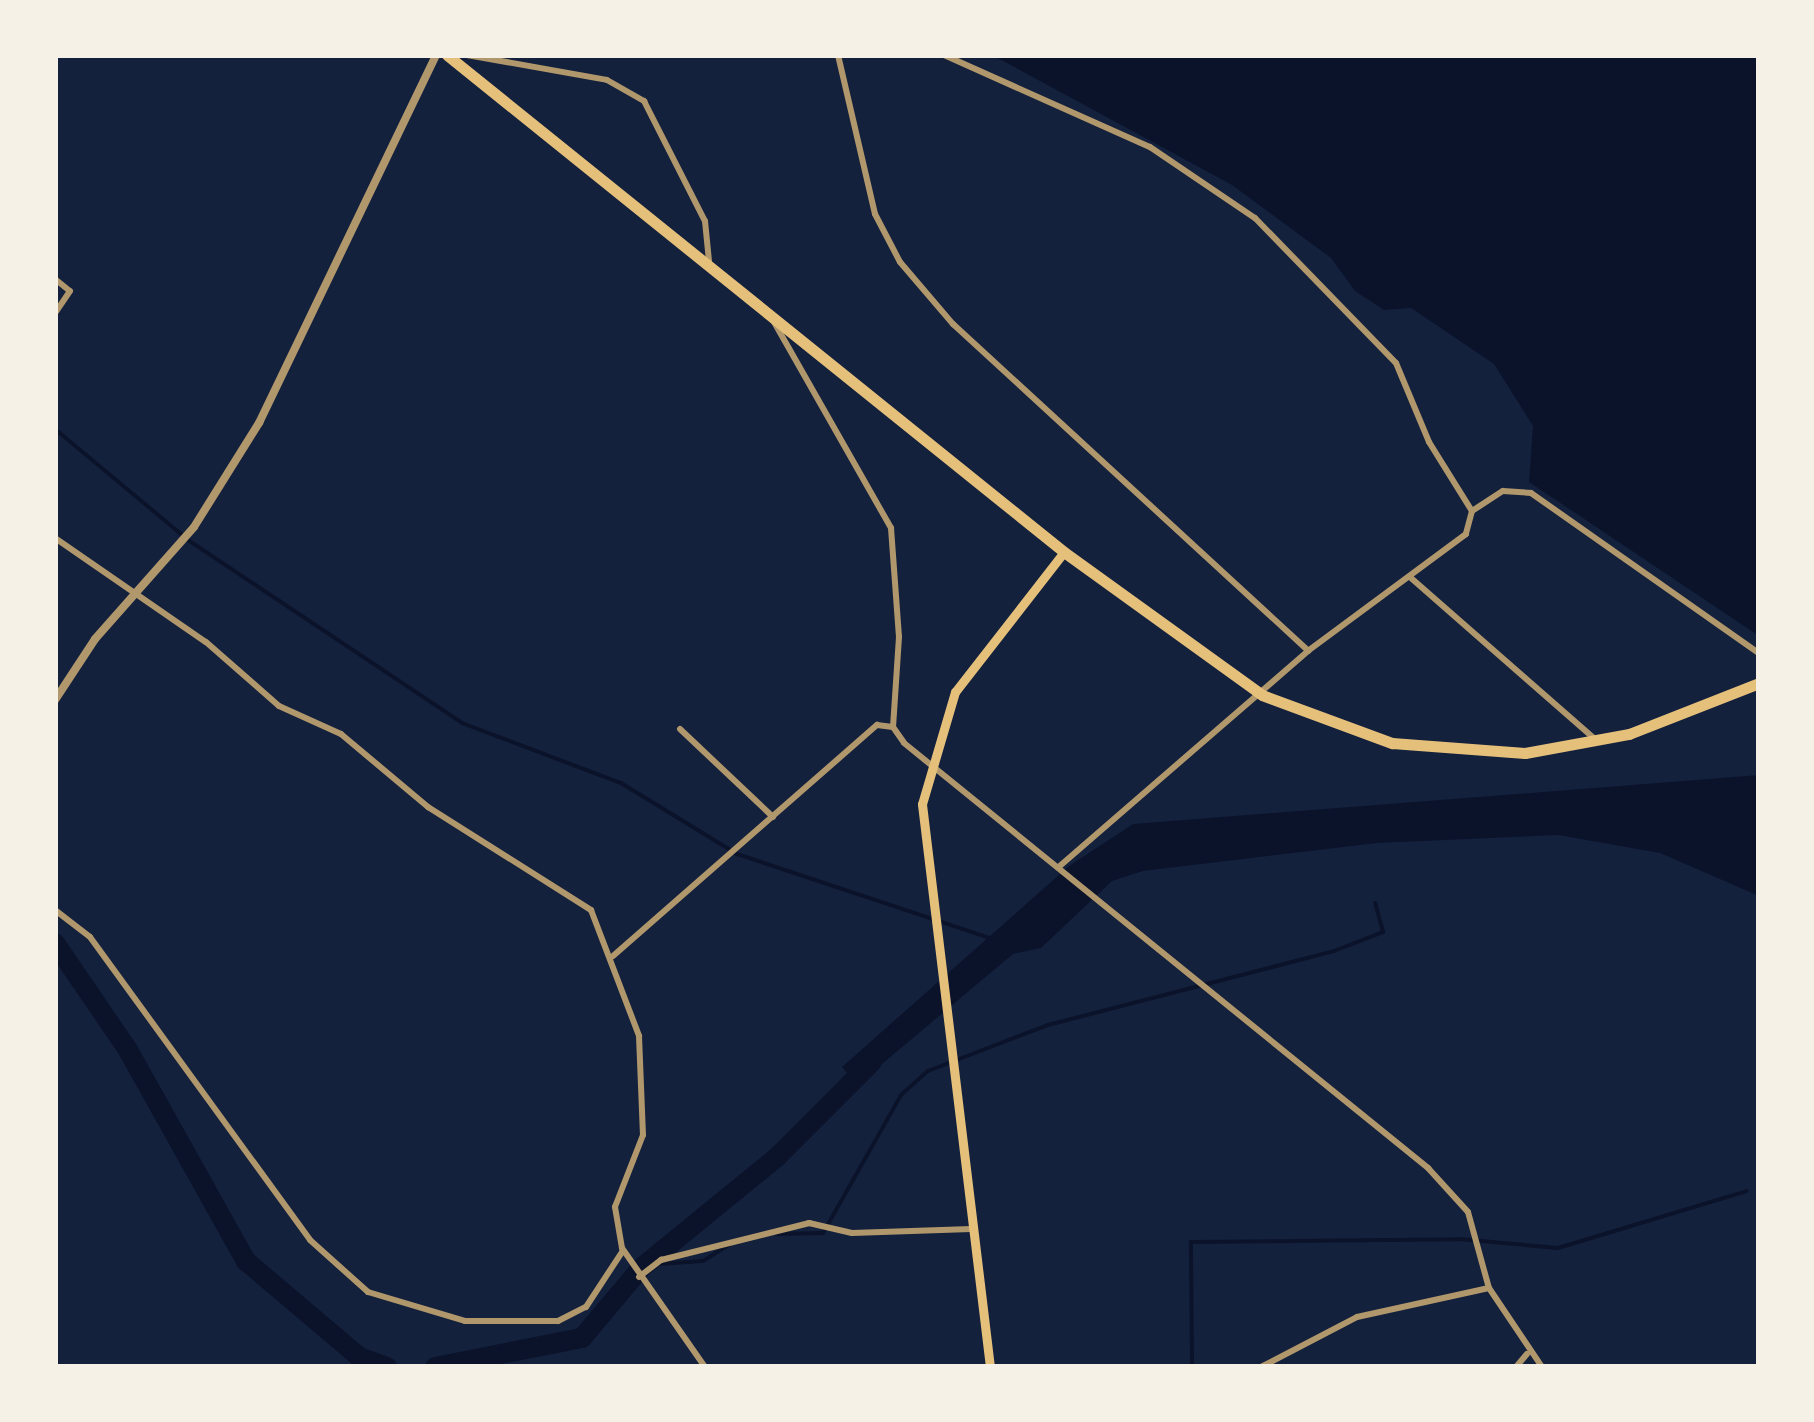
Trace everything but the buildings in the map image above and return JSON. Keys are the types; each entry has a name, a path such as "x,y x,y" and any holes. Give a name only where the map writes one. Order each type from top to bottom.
{"highway":[{"path":"447,55 768,307 1064,552 1262,695 1359,734 1446,751 1524,754 1597,741 1759,682"}],"main road":[{"path":"990,1367 950,1074 922,804 930,762 955,692 1064,552"}],"street":[{"path":"55,700 194,527 259,423 436,55"},
{"path":"467,55 607,80 644,101 706,220 709,261"},
{"path":"838,55 874,214 900,262 953,324 1308,651"},
{"path":"944,55 1150,147 1256,218 1396,364 1428,442 1472,511"},
{"path":"55,279 70,291 55,314"},
{"path":"768,307 802,385 891,528 900,637 893,726"},
{"path":"1060,866 1262,695 1308,651 1466,534 1472,511 1503,491 1531,492 1759,653"},
{"path":"55,538 137,595 279,706 341,734 428,807 569,891 599,921 639,1036 643,1136 615,1207 622,1250 705,1367"},
{"path":"1410,578 1597,741"},
{"path":"613,956 877,724 893,726 930,762 1428,1168 1479,1236 1489,1288 1527,1354 1542,1367"},
{"path":"680,729 772,817"},
{"path":"55,910 90,937 310,1240 368,1292 464,1321 558,1321 586,1306 622,1250"},
{"path":"639,1278 661,1260 809,1223 852,1233 971,1229"},
{"path":"1261,1367 1356,1317 1489,1288"},
{"path":"1516,1367 1527,1354"}],"water":[{"path":"992,55 1759,55 1759,636 1529,482 1533,426 1494,364 1411,308 1384,310 1355,291 1331,258 1232,185"},
{"path":"1759,775 1759,896 1660,853 1558,835 1377,843 1143,871 1112,881 1041,948 1013,954 857,1085 842,1067 1069,866 1133,824"}],"waterway":[{"path":"55,429 188,540 462,723 621,783 737,854 993,939"},
{"path":"776,1234 823,1233 901,1095 928,1071 1048,1025 1334,951 1383,932 1375,903"},
{"path":"55,943 128,1050 246,1261 359,1357 387,1367"},
{"path":"435,1367 582,1338 641,1268 777,1157 872,1062"},
{"path":"1192,1367 1191,1242 1459,1239 1558,1248 1747,1191"},
{"path":"644,1265 703,1261 729,1245"}]}
